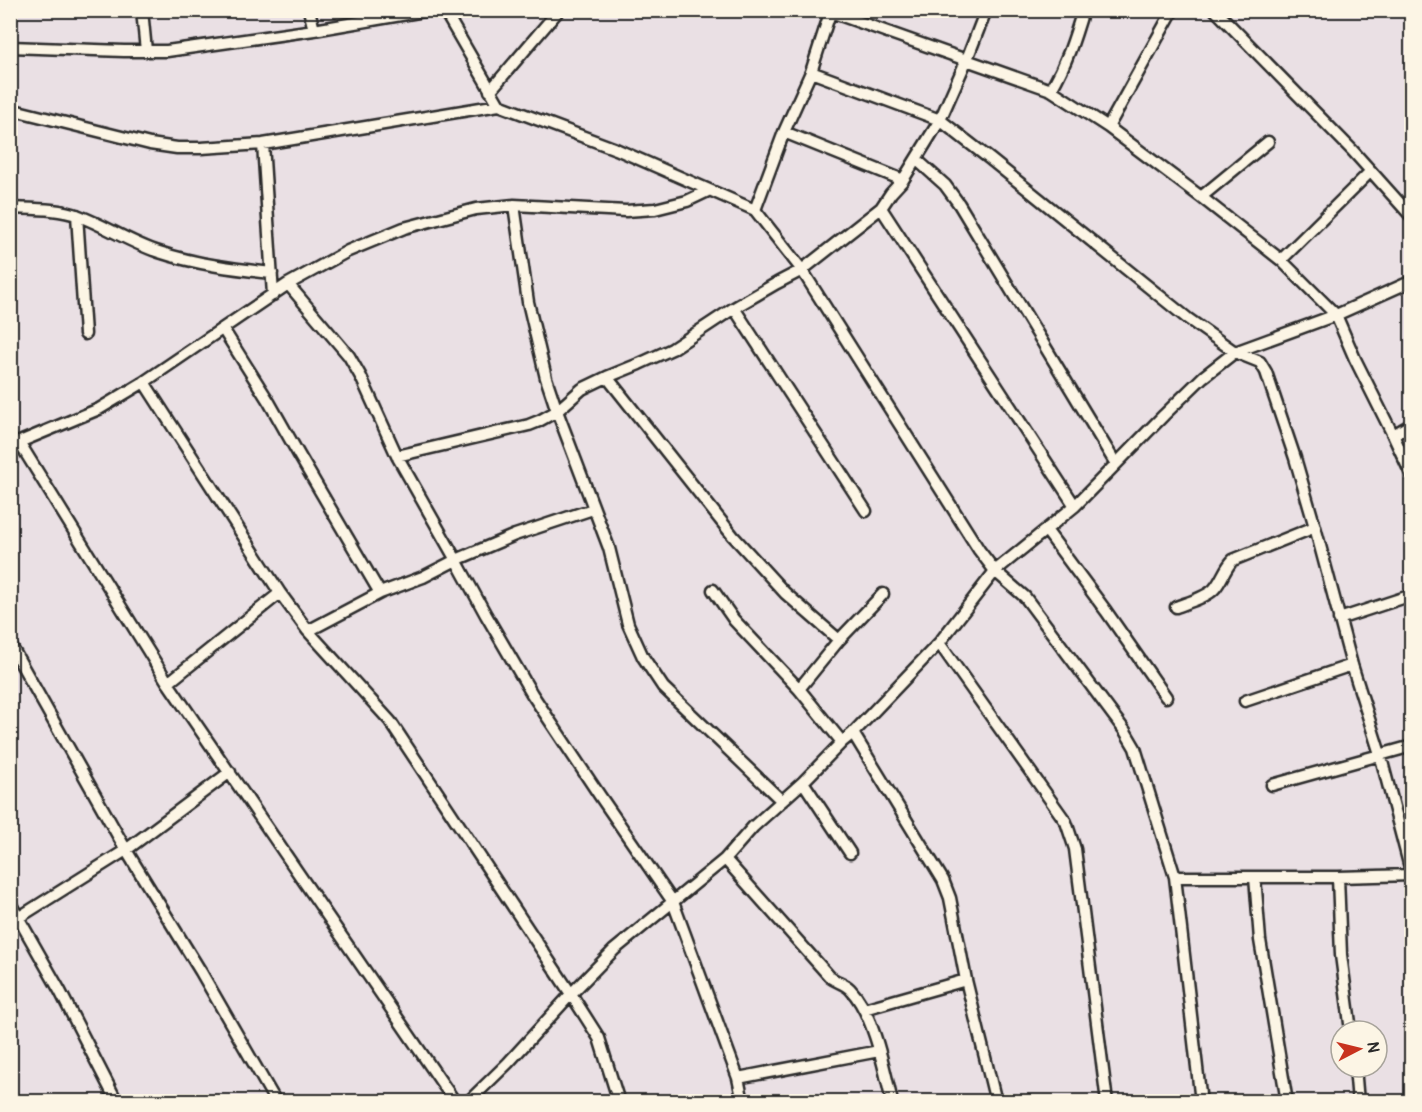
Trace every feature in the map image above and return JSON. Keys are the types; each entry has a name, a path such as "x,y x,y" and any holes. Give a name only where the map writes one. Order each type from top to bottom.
{"street":[{"path":"142,10 146,51"},
{"path":"309,10 314,30"},
{"path":"10,47 167,51 314,30 430,10"},
{"path":"444,10 499,105"},
{"path":"397,456 539,421 557,411 582,389 672,349 734,308 802,270 881,208 903,180 940,120 986,10"},
{"path":"1051,90 1064,68 1083,10"},
{"path":"1108,127 1173,10"},
{"path":"1215,10 1371,171 1412,218"},
{"path":"490,91 558,11"},
{"path":"755,210 784,132 811,72 831,11 1051,90 1108,127 1281,260 1336,315 1412,476"},
{"path":"811,72 940,120 1187,318 1235,352 1260,362 1266,372 1295,458 1352,665 1380,754 1412,875 1175,877"},
{"path":"10,109 150,144 177,148 263,144 499,105 616,149 755,210 802,270 979,550 995,571 1025,597 1125,731 1135,748 1175,877 1201,1101"},
{"path":"784,132 903,180"},
{"path":"1201,198 1268,142"},
{"path":"263,144 273,295"},
{"path":"917,160 945,185 958,204 1116,464"},
{"path":"1281,260 1371,171"},
{"path":"455,1101 168,683 15,444 99,409 144,382 288,284 348,251 404,228 476,209 514,205 626,211 656,209 687,201 708,191"},
{"path":"514,205 528,302 546,378 609,549 628,624 643,657 663,687 782,801"},
{"path":"10,208 54,210 77,215 156,251 186,260 272,273"},
{"path":"881,208 1075,506"},
{"path":"77,215 86,334"},
{"path":"468,1101 508,1063 615,950 725,859 753,827 853,734 939,643 995,571 1075,506 1203,377 1235,352 1336,315 1412,281"},
{"path":"288,284 349,356 397,456 532,694 673,902 738,1078 743,1101"},
{"path":"734,308 866,511"},
{"path":"223,329 269,402 380,594"},
{"path":"607,376 733,536 785,593 839,640"},
{"path":"144,382 280,593 308,631 390,721 571,994 599,1038 619,1101"},
{"path":"1393,435 1412,424"},
{"path":"308,631 380,594 423,577 456,560 515,535 593,508"},
{"path":"1176,607 1209,594 1215,589 1233,560 1315,528"},
{"path":"1046,530 1166,697"},
{"path":"713,590 734,620 799,689 842,742"},
{"path":"168,683 280,593"},
{"path":"799,689 839,640 883,594"},
{"path":"1339,619 1412,595"},
{"path":"939,643 1066,822 1075,849 1107,1101"},
{"path":"10,645 126,850 276,1101"},
{"path":"1245,701 1352,665"},
{"path":"853,734 943,880 950,898 966,980 996,1101"},
{"path":"1272,785 1412,746"},
{"path":"15,920 126,850 230,772"},
{"path":"803,782 850,853"},
{"path":"725,859 830,977 835,982 849,988 864,1009 879,1051 892,1101"},
{"path":"1254,877 1260,940 1287,1101"},
{"path":"1338,877 1341,955 1349,1019"},
{"path":"10,903 15,920 60,991 117,1101"},
{"path":"864,1009 966,980"},
{"path":"738,1078 879,1051"},
{"path":"1356,1079 1358,1101"}]}
